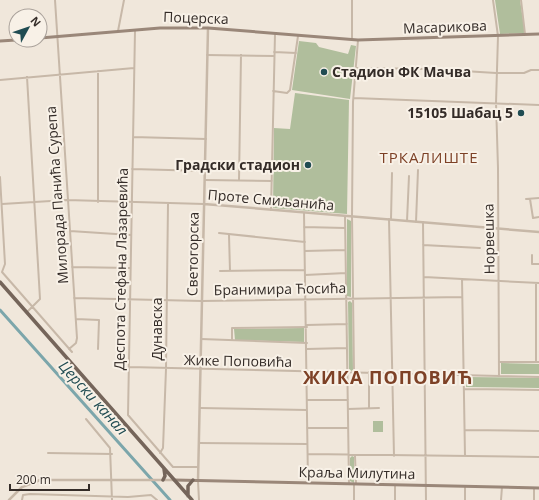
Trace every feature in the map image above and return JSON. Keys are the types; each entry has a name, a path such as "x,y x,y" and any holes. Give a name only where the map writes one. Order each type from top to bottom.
{"main road":[{"name":"Поцерска","path":"48,37 135,29 208,28 352,40"},
{"name":"Масарикова","path":"352,40 539,34"},
{"path":"0,282 192,500"},
{"path":"162,480 165,476 164,468"},
{"name":"Краља Милутина","path":"174,480 539,488"},
{"path":"188,496 188,486 193,480"}],"street":[{"name":"Милорада Панића Сурепа","path":"55,0 76,319 76,343 69,349"},
{"path":"118,31 124,0"},
{"path":"352,0 352,40"},
{"name":"Норвешка","path":"493,0 498,36 496,103 500,281 499,376"},
{"path":"521,0 525,34"},
{"name":"Светогорска","path":"198,481 208,28"},
{"name":"Деспота Стефана Лазаревића","path":"135,29 128,415 173,467 198,468"},
{"path":"271,210 275,34"},
{"path":"273,91 287,93 290,91 298,36"},
{"path":"354,372 352,216 354,98 358,40"},
{"path":"274,52 296,52"},
{"path":"207,54 274,56"},
{"path":"239,180 242,55"},
{"path":"0,80 135,68"},
{"path":"357,68 431,69 496,73 524,73 531,70 539,70"},
{"path":"98,71 98,202"},
{"path":"27,77 40,299 27,312"},
{"path":"27,81 32,77"},
{"path":"23,78 27,81"},
{"path":"354,98 539,105"},
{"path":"133,137 206,139"},
{"path":"132,169 205,171"},
{"path":"416,222 418,170"},
{"path":"392,173 389,297 394,456"},
{"path":"406,221 409,176"},
{"path":"0,177 5,264 2,272 72,352"},
{"path":"205,180 272,181"},
{"path":"526,199 539,198"},
{"path":"530,199 532,218 539,217"},
{"name":"Проте Смиљанића","path":"2,204 67,200 204,204 539,232"},
{"name":"Дунавска","path":"160,453 163,445 166,369 168,204"},
{"path":"304,213 307,326 308,483"},
{"path":"345,216 349,484"},
{"path":"423,222 427,456 426,500"},
{"path":"304,227 345,228"},
{"path":"70,231 131,235"},
{"path":"219,233 305,242"},
{"path":"229,235 230,271"},
{"path":"423,245 480,248"},
{"path":"305,251 345,250"},
{"path":"532,256 532,264 539,264"},
{"path":"72,267 130,268"},
{"path":"220,271 305,270"},
{"path":"305,275 346,274"},
{"path":"424,277 537,283 538,362 500,362"},
{"path":"462,279 465,456"},
{"name":"Бранимира Ћосића","path":"74,298 202,301 462,297"},
{"path":"76,319 99,320 98,349"},
{"path":"232,340 232,328 347,324"},
{"path":"201,339 307,343"},
{"path":"307,349 347,348"},
{"name":"Жике Поповића","path":"129,367 200,370 369,372 425,375 539,376"},
{"path":"369,372 369,408"},
{"path":"464,389 539,390"},
{"path":"307,400 348,400"},
{"path":"200,408 307,410"},
{"path":"348,409 379,408"},
{"path":"86,419 108,444 112,454 112,500"},
{"path":"307,428 349,428"},
{"path":"465,430 539,431"},
{"path":"199,442 307,444"},
{"path":"48,453 112,454"},
{"path":"308,454 539,457"},
{"path":"354,500 355,455"},
{"path":"9,500 19,489 31,483 43,480 174,480"},
{"path":"198,481 199,500"},
{"path":"395,485 395,500"},
{"path":"465,487 465,500"},
{"path":"501,500 502,487"},
{"path":"534,488 534,500"},
{"path":"22,500 23,495 30,494 142,497 151,495 157,500"}],"green space":[{"path":"495,0 520,0 525,33 500,34"},
{"name":"Стадион ФК Мачва","path":"299,41 316,43 319,47 348,54 351,45 356,46 350,99 292,90"},
{"path":"295,93 349,100 347,214 273,208 274,128 290,129"},
{"path":"347,219 351,221 351,297 347,296"},
{"path":"350,301 352,303 352,371 349,370 348,302"},
{"path":"304,328 304,342 235,340 234,329"},
{"path":"501,363 539,364 539,374 501,374"},
{"path":"466,377 539,378 539,388 466,387"},
{"path":"373,421 383,421 383,432 373,432"},
{"path":"352,456 354,457 354,483 350,481 350,458"}],"waterway":[{"name":"Церски канал","path":"0,310 170,500"}],"place":[{"name":"Стадион ФК Мачва","path":"324,72"},
{"name":"15105 Шабац 5","path":"521,113"},
{"name":"Градски стадион","path":"308,165"}],"district":[{"name":"ТРКАЛИШТЕ","path":"429,158"},
{"name":"ЖИКА ПОПОВИЋ","path":"388,378"}]}
